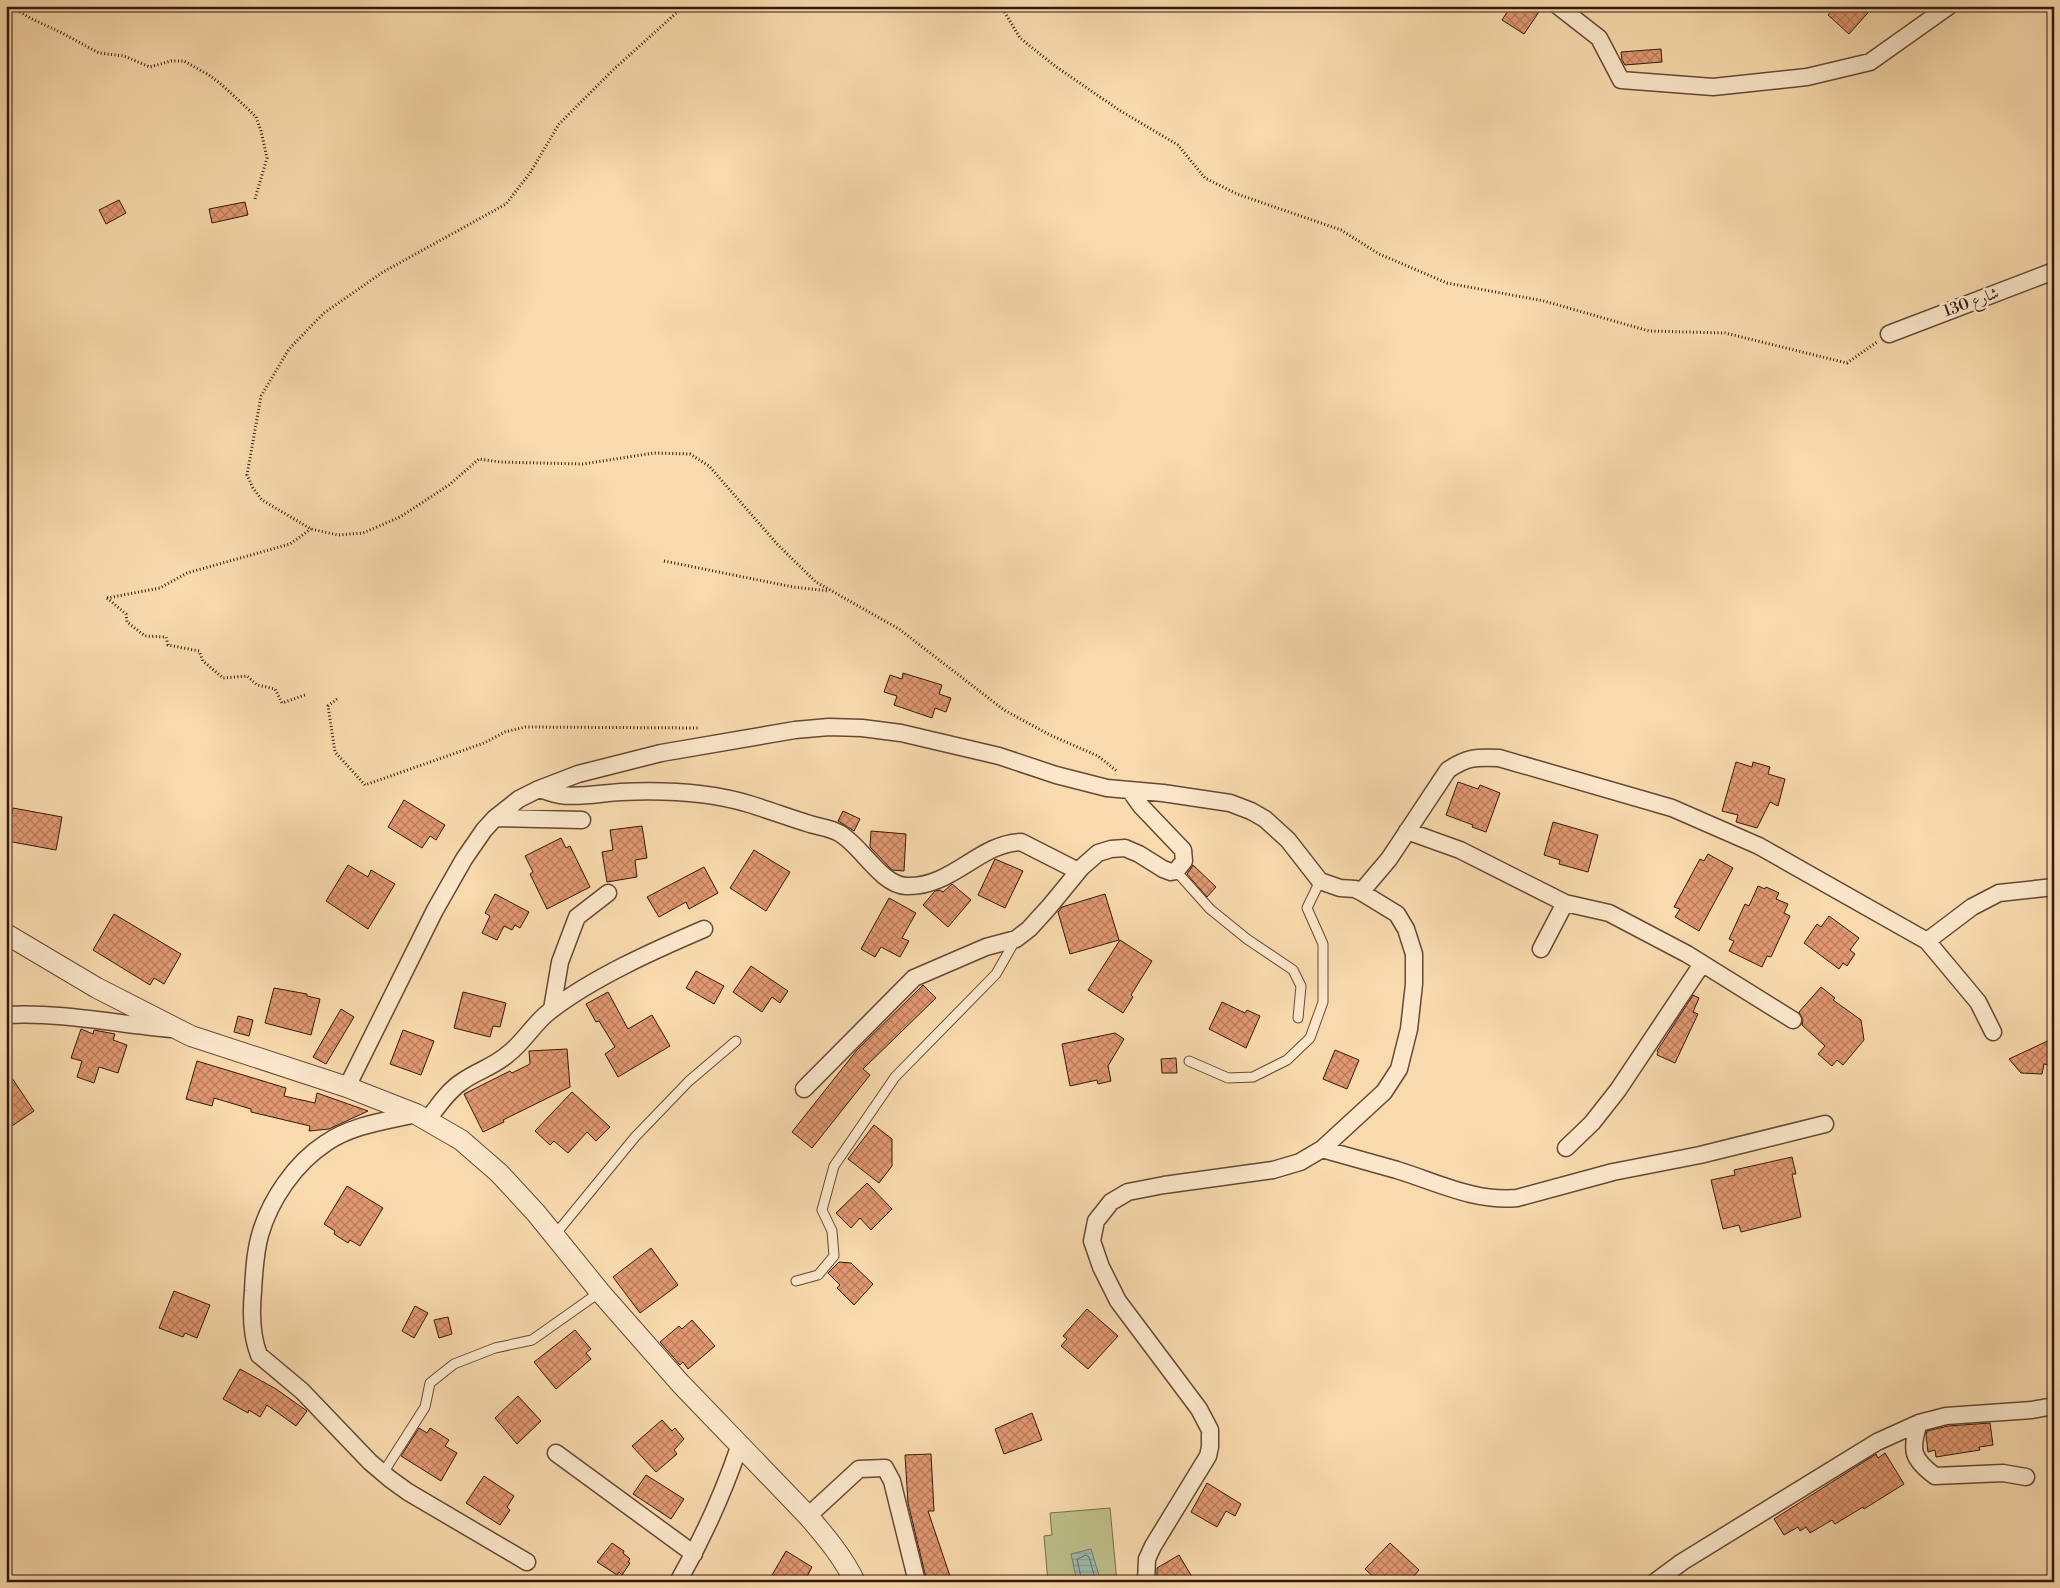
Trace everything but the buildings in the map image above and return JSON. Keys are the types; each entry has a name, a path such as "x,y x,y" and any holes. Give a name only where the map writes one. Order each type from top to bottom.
{"street":[{"path":"1558,6 1599,38 1621,80 1713,87 1807,77 1870,62 1949,6"},
{"name":"شارع 130","path":"1889,334 2054,270"},
{"path":"347,1087 435,910 464,859 495,818 519,799 538,789 578,774 661,753 796,730 829,727 862,728 901,733 999,756 1090,784 1131,792 1162,793 1230,803 1252,811 1265,819 1288,840 1320,880 1340,888 1355,889 1397,914 1406,929 1414,954 1414,984 1409,1029 1399,1069 1384,1092 1322,1150 1300,1162 1273,1170 1164,1185 1128,1192 1111,1202 1096,1220 1092,1241 1101,1267 1118,1301 1199,1409 1210,1430 1208,1456 1153,1546 1148,1559 1146,1582"},
{"path":"1361,892 1380,871 1448,770 1463,760 1477,757 1499,758 1672,808 1759,846 1927,941 1978,1002 1993,1032"},
{"path":"538,789 561,795 658,791 703,795 746,803 838,832 854,844 888,879 893,883 904,886 935,882 956,872 998,846 1010,842 1021,842 1078,871"},
{"path":"804,1089 914,978 986,947 1016,939 1029,929 1078,871 1098,853 1111,849 1125,848 1139,854 1163,869 1171,872 1176,871 1184,861 1183,850 1141,806 1131,792"},
{"path":"495,818 582,820"},
{"path":"1407,830 1460,850 1565,903 1609,913 1702,964 1793,1020"},
{"path":"1927,941 1972,907 1999,893 2054,887"},
{"path":"552,1010 560,962 577,917 608,893"},
{"path":"1541,949 1565,903"},
{"path":"527,1562 408,1492 383,1473 302,1392 259,1355 254,1338 252,1313 254,1267 260,1234 274,1201 290,1178 308,1157 326,1142 353,1130 422,1117 462,1081 510,1054 537,1022 552,1010 616,971 669,944 704,930"},
{"path":"6,934 98,988 191,1036 347,1087 422,1117 461,1140 499,1173 536,1213 600,1292 680,1383 739,1447 808,1516 838,1553 855,1582"},
{"path":"1566,1148 1592,1123 1618,1090 1702,964"},
{"path":"6,1015 66,1015 133,1026 177,1029"},
{"path":"1322,1150 1462,1191 1489,1198 1502,1199 1517,1198 1613,1172 1700,1155 1825,1124"},
{"path":"1655,1582 1682,1562 1877,1442 1919,1423 1946,1416 2032,1410 2054,1406"},
{"path":"1919,1423 1913,1439 1914,1452 1919,1464 1935,1476 2003,1473 2026,1477"},
{"path":"678,1582 719,1504 739,1447"},
{"path":"556,1453 694,1554"},
{"path":"808,1516 860,1470 885,1468 892,1481 917,1582"}],"lane":[{"path":"1176,871 1210,909 1248,939 1293,970 1302,986 1298,1018"},
{"path":"1189,1061 1228,1078 1253,1078 1287,1060 1310,1038 1323,1002 1323,944 1307,908 1320,880"},
{"path":"796,1281 818,1275 834,1256 832,1231 822,1210 834,1166 895,1077 996,974 1016,939"},
{"path":"554,1236 635,1138 689,1081 736,1041"},
{"path":"383,1473 425,1407 430,1383 454,1364 496,1348 532,1340 600,1292"}],"path":[{"path":"11,6 99,53 124,56 150,67 171,61 184,61 222,85 256,117 261,131 267,158 255,200"},
{"path":"684,6 614,70 559,124 530,173 506,204 383,272 324,313 289,349 261,396 247,475 253,488 262,500 311,529 338,535 363,533 381,527 400,517 449,485 479,459 500,462 583,464 654,453 690,454 709,466 778,545 816,582 899,629 1004,710 1050,735 1098,756 1117,771 1131,792"},
{"path":"1001,6 1020,38 1055,66 1119,110 1178,145 1205,178 1237,194 1342,230 1379,254 1447,283 1544,301 1649,331 1725,333 1847,363 1889,334"},
{"path":"305,695 282,703 275,690 258,686 247,676 223,678 202,660 199,652 168,644 166,637 145,636 127,622 126,614 108,598 160,588 187,574 290,544 311,529"},
{"path":"664,561 793,587 832,592"},
{"path":"336,699 328,706 335,752 365,785 484,743 505,732 526,727 705,728"}],"green space":[{"path":"1110,1508 1117,1582 1048,1582 1044,1536 1052,1535 1050,1513"}],"water":[{"path":"1091,1549 1101,1582 1077,1582 1071,1554"}]}
